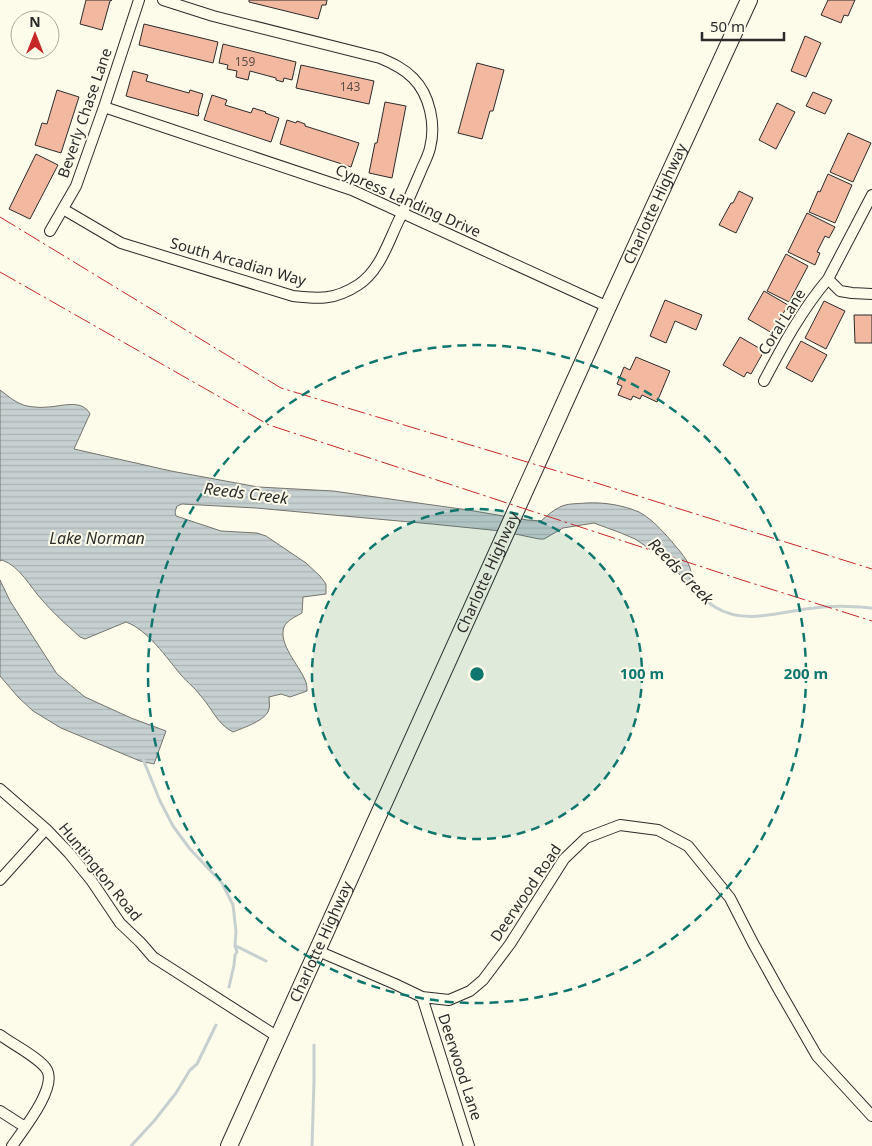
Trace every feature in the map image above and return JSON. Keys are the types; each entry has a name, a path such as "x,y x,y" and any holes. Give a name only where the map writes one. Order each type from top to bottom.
{"main road":[{"name":"Charlotte Highway","path":"229,1146 608,307 749,0"}],"street":[{"name":"Beverly Chase Lane","path":"50,231 76,186 139,0"},
{"name":"South Arcadian Way","path":"63,210 121,244 293,296 312,299 336,296 360,284 375,269 402,213 430,149 433,130 431,112 425,95 413,78 399,67 380,58 214,16 163,0"},
{"name":"Cypress Landing Drive","path":"104,108 352,190 608,307"},
{"name":"Coral Lane","path":"764,381 793,328 815,294 828,279 872,195"},
{"path":"828,279 840,290 872,294"},
{"name":"Huntington Road","path":"0,789 46,829 69,853 91,880 120,923 153,957 278,1037"},
{"name":"Deerwood Road","path":"318,951 422,997 449,1000 470,991 483,980 510,944 564,859 586,838 620,825 658,830 688,846 730,898 817,1056 872,1116"},
{"path":"0,880 46,829"},
{"name":"Deerwood Lane","path":"422,997 470,1146"},
{"path":"0,1036 39,1061 48,1071 50,1082 44,1097 12,1146"},
{"path":"0,1111 25,1127"}],"water":[{"name":"Lake Norman","path":"0,390 16,402 27,406 42,407 70,404 82,406 86,409 90,414 74,449 171,471 258,487 333,491 527,520 541,521 557,508 569,504 613,504 639,512 655,524 686,559 691,571 691,579 685,579 635,539 594,523 563,528 544,539 539,539 501,531 432,524 256,508 182,504 177,506 176,516 221,531 257,533 266,536 306,563 326,584 326,594 303,597 302,613 290,620 284,627 283,634 286,647 307,684 307,691 290,697 281,694 269,697 269,709 264,717 233,732 223,725 198,692 142,631 126,622 85,639 80,637 47,606 20,572 9,563 0,561"},
{"path":"0,580 10,601 57,674 85,697 131,718 166,731 154,764 140,761 61,728 33,711 0,676"}],"building":[{"path":"86,0 112,0 110,1 102,30 80,24"},
{"path":"249,0 327,0 326,5 322,5 318,19 249,2"},
{"path":"828,0 855,0 848,16 844,15 841,23 821,15"},
{"path":"144,24 218,42 213,63 139,45"},
{"path":"805,36 821,43 806,77 791,71"},
{"path":"223,44 296,62 292,80 284,78 283,82 276,80 276,78 250,71 248,80 236,77 237,71 227,69 228,65 219,63"},
{"path":"477,63 504,70 493,111 490,111 482,139 458,133"},
{"path":"301,65 374,81 369,104 296,88"},
{"path":"133,71 148,75 146,81 189,93 190,90 203,94 198,116 126,96"},
{"path":"57,90 79,97 61,153 35,145 42,123 47,124"},
{"path":"813,92 832,100 825,114 806,106"},
{"path":"212,95 227,100 225,105 251,113 253,108 279,118 271,142 204,120"},
{"path":"385,102 406,106 392,178 369,173"},
{"path":"777,103 795,112 776,149 759,140"},
{"path":"287,120 296,123 297,121 305,124 305,126 359,143 351,167 280,144"},
{"path":"848,133 871,143 853,182 830,172"},
{"path":"36,154 58,165 30,219 9,209"},
{"path":"828,174 852,185 835,223 809,212"},
{"path":"739,191 753,198 736,233 719,225"},
{"path":"807,213 835,227 829,238 825,236 817,252 820,253 815,265 788,252"},
{"path":"786,254 808,266 789,302 767,291"},
{"path":"764,291 788,305 772,333 748,319"},
{"path":"665,300 702,315 696,330 675,321 666,343 650,336"},
{"path":"824,301 845,311 826,349 805,338"},
{"path":"854,315 872,315 872,343 855,343"},
{"path":"740,337 764,351 751,374 747,372 744,377 723,365"},
{"path":"801,341 827,355 812,382 786,368"},
{"path":"636,357 670,371 657,402 642,395 640,399 633,396 631,400 618,395 622,386 617,384 624,367 630,370"}],"waterway":[{"name":"Reeds Creek","path":"686,577 692,586 712,605 727,613 739,616 764,616 829,606 872,608"},
{"path":"143,759 160,801 173,826 190,849 222,883 233,905 237,952 229,987"},
{"path":"236,946 266,961"},
{"path":"131,1146 154,1121 176,1093 190,1070 197,1064 216,1025"},
{"path":"312,1146 314,1045"}],"power":[{"path":"0,217 281,388 587,480 872,569"},
{"path":"0,272 269,425 872,621"}]}
